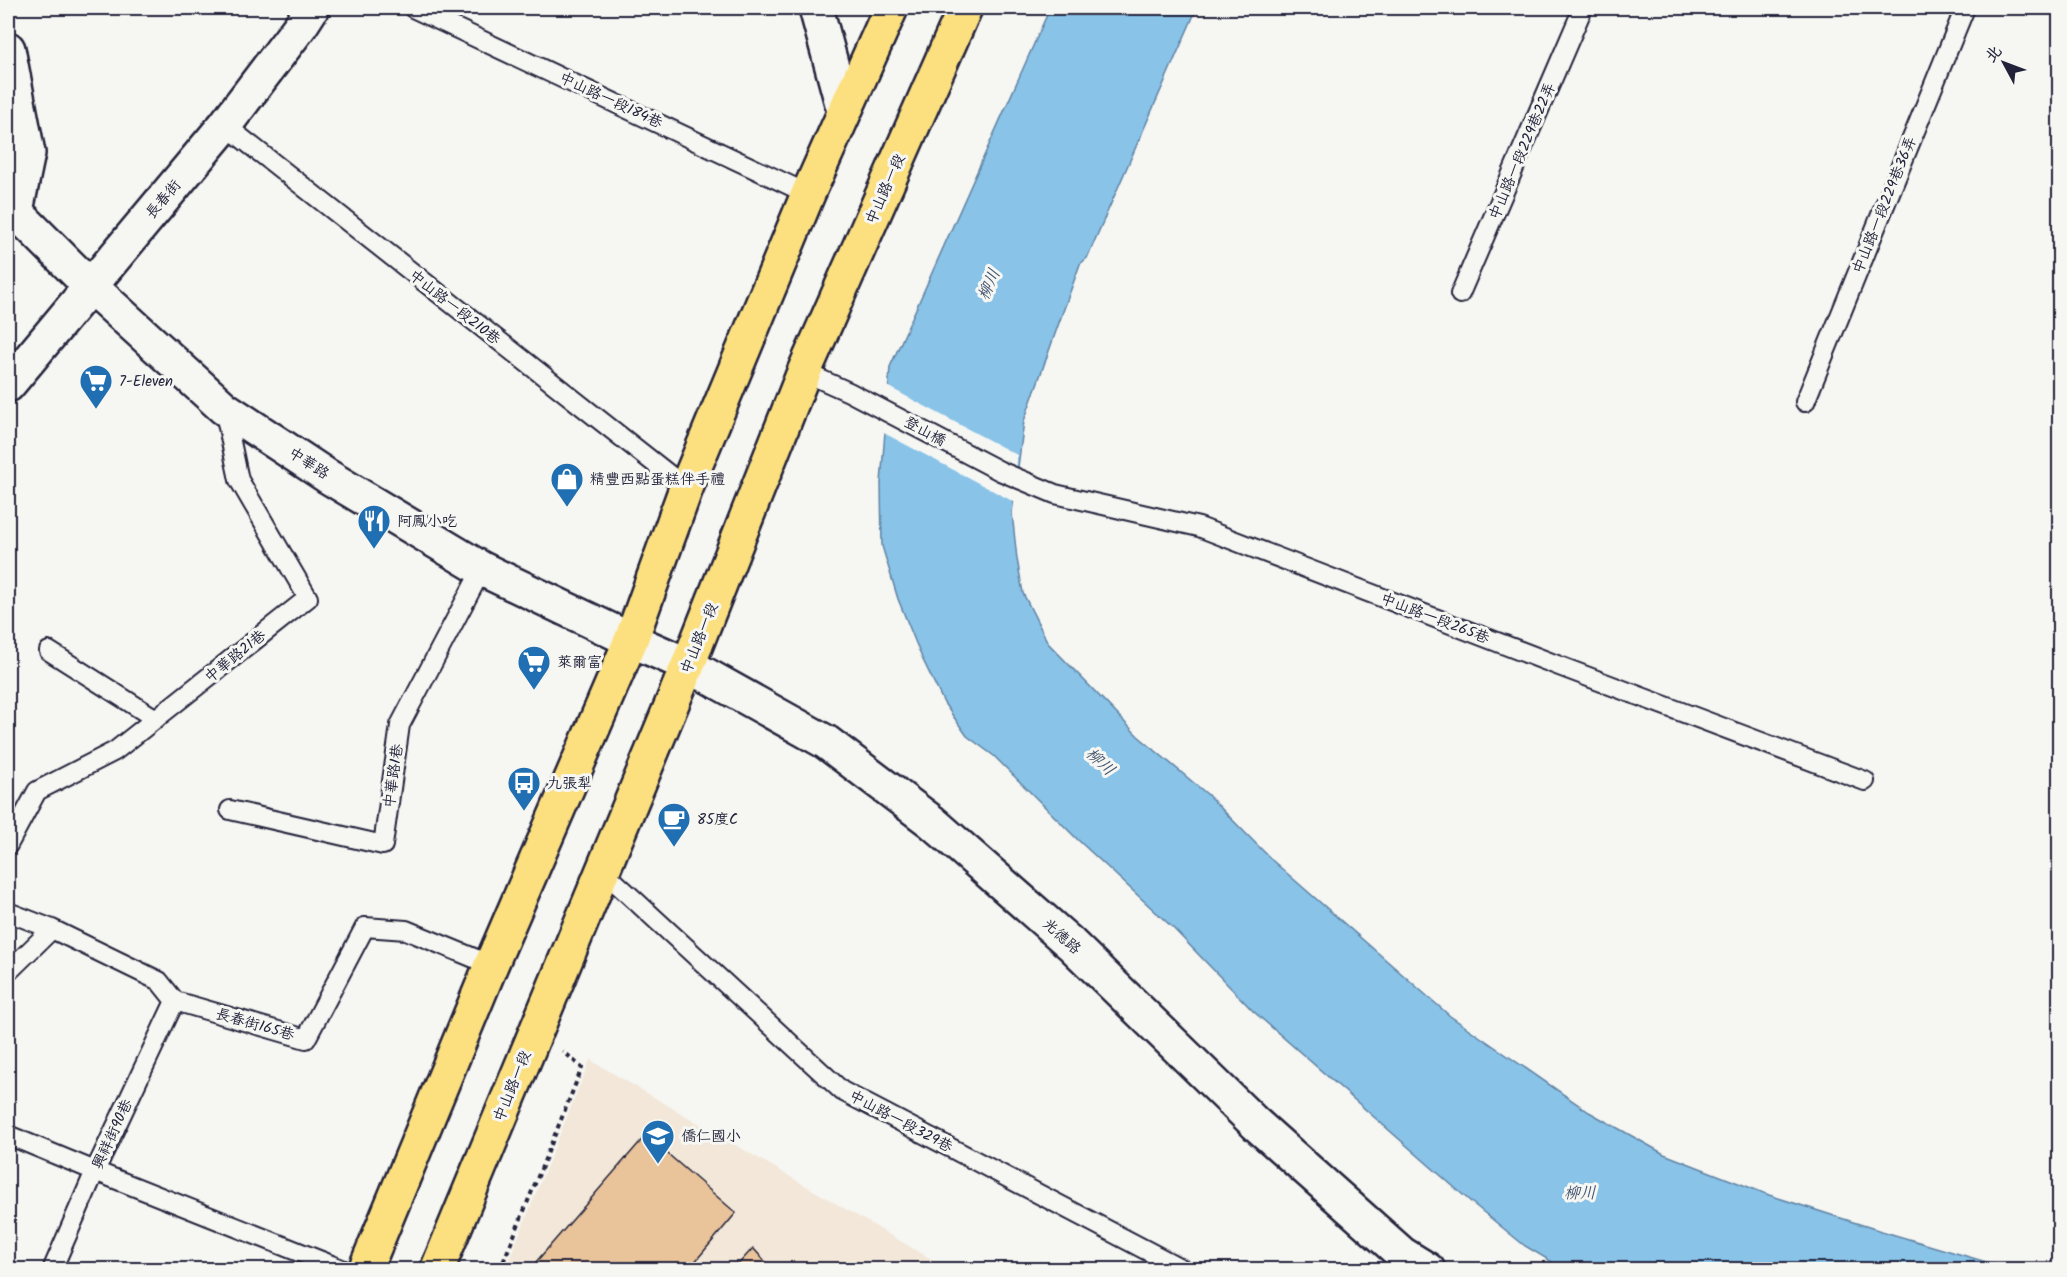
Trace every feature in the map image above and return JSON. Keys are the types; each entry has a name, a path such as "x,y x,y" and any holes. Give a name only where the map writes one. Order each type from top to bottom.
{"main road":[{"name":"中山路一段","path":"437,1269 602,870 660,652 686,488 808,194 891,8"},
{"name":"中山路一段","path":"365,1269 491,965 660,652 804,372 965,8"}],"street":[{"name":"長春街","path":"8,385 225,125 312,8"},
{"path":"816,8 844,111"},
{"path":"8,49 28,153 10,209"},
{"name":"中華路","path":"10,209 90,286 224,408 327,476 482,569 660,652"},
{"name":"光德路","path":"660,652 826,742 932,822 1071,944 1256,1124 1402,1254 1428,1269"}],"lane":[{"name":"中山路一段184巷","path":"413,8 808,194"},
{"name":"中山路一段229巷22弄","path":"1460,294 1583,8"},
{"name":"中山路一段229巷36弄","path":"1804,402 1965,8"},
{"name":"中山路一段210巷","path":"225,125 686,488"},
{"name":"登山橋","path":"804,372 849,392 1000,471"},
{"name":"中華路21巷","path":"8,845 37,791 115,751 308,598 239,480 224,408"},
{"name":"中山路一段265巷","path":"1000,471 1055,494 1198,527 1865,781"},
{"name":"中華路1巷","path":"230,810 383,845 400,725 482,569"},
{"path":"50,651 156,719"},
{"name":"中山路一段329巷","path":"602,870 842,1090 1184,1269"},
{"path":"8,912 52,929 159,981 175,1001"},
{"name":"長春街165巷","path":"175,1001 306,1039 365,927 406,930 491,965"},
{"path":"8,972 52,929"},
{"name":"興祥街90巷","path":"52,1269 94,1171 175,1001"},
{"path":"8,1135 344,1269"}],"path":[{"path":"500,1269 582,1068 537,1028"}],"shaded area":[{"name":"僑仁國小","path":"590,1060 948,1269 505,1270"}],"water":[{"name":"柳川","path":"1050,8 1197,8 1087,258 1080,264 1024,421 1012,513 1023,593 1048,643 1138,736 1207,794 1274,862 1450,1016 1589,1112 1664,1154 1769,1195 2010,1269 1564,1269 1525,1246 1471,1202 1253,1011 1172,927 1078,840 994,756 967,736 944,703 922,658 898,599 882,546 881,483 890,367"}],"pier":[{"path":"885,385 1017,455 1016,503 882,432"}],"building":[{"path":"646,1135 736,1213 688,1270 529,1270"},
{"path":"753,1248 773,1270 733,1270"}],"place":[{"name":"7-Eleven","path":"96,410"},
{"name":"精豐西點蛋糕伴手禮","path":"567,508"},
{"name":"阿鳳小吃","path":"374,550"},
{"name":"萊爾富","path":"534,691"},
{"name":"九張犁","path":"524,812"},
{"name":"85度C","path":"674,848"},
{"name":"僑仁國小","path":"658,1165"}]}
